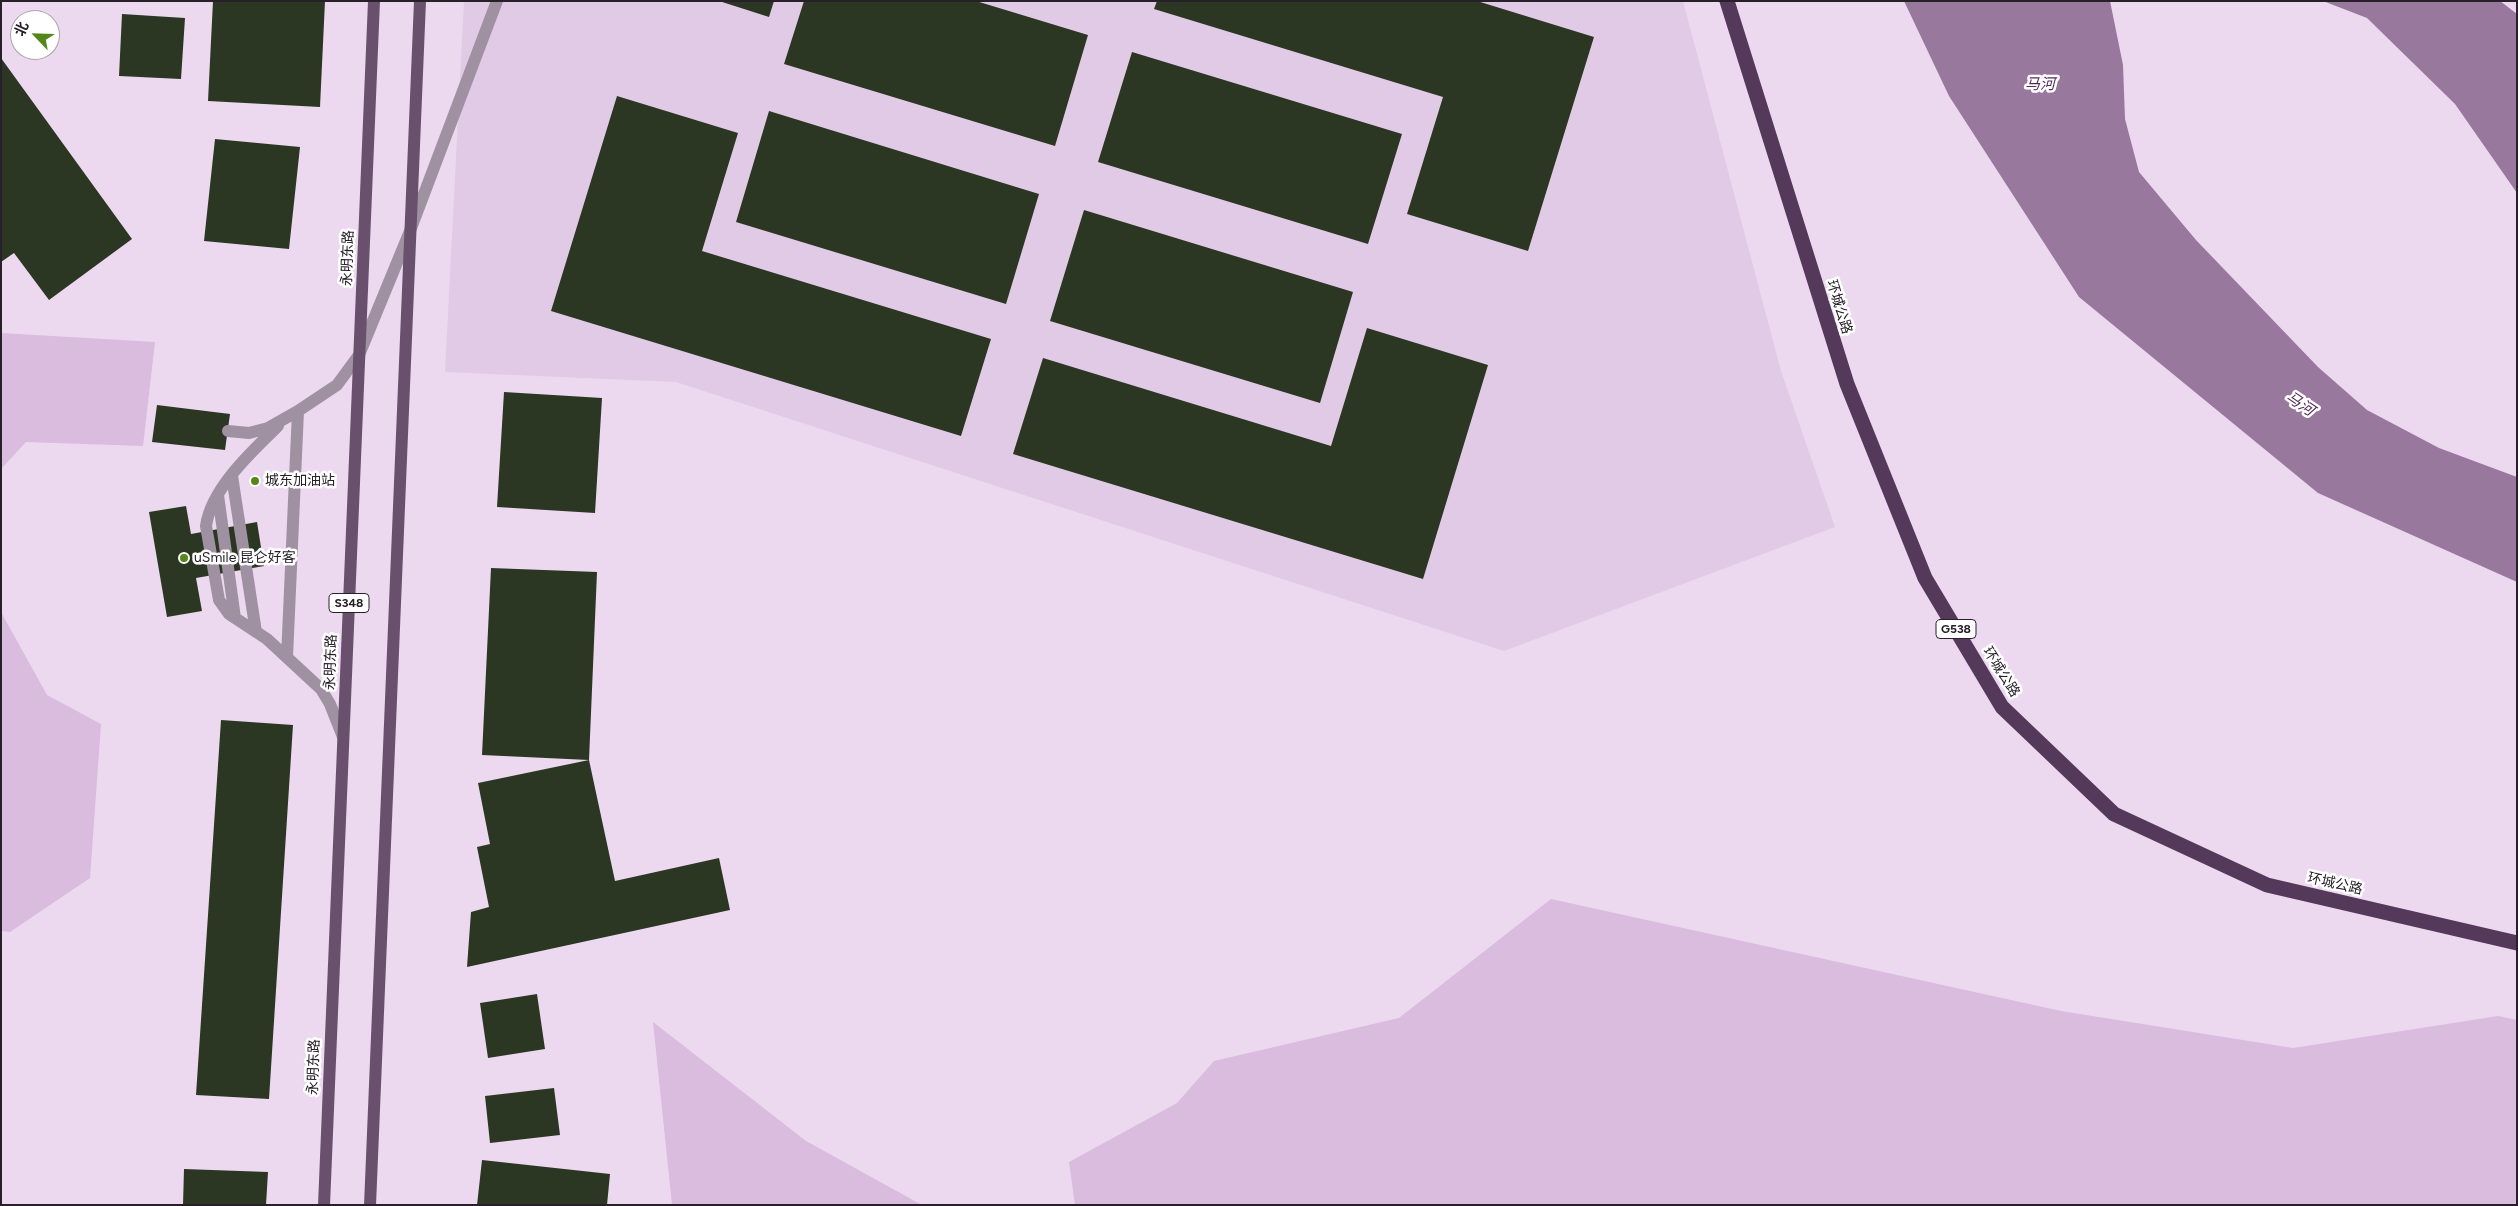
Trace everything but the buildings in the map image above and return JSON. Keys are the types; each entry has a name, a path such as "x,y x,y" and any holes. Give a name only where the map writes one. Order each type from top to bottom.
{"highway":[{"name":"环城公路","path":"1727,1 1847,384 1925,578 2002,707 2114,814 2267,885 2517,943"}],"main road":[{"name":"永明东路","path":"324,1205 374,1"},
{"path":"370,1205 420,1"}],"lane":[{"path":"228,431 249,433 268,428 293,414 337,385 359,355 410,230 498,1"},
{"path":"293,414 259,444 232,476 207,514 206,526 219,600 235,618 287,657 321,689 330,704 343,737"},
{"path":"287,657 293,414"},
{"path":"232,476 256,632"}],"shaded area":[{"path":"464,1 1683,1 1781,371 1835,527 1504,651 676,382 445,372"},
{"path":"1,333 155,342 143,446 26,442 1,469"},
{"path":"1,612 47,695 101,724 90,878 10,932 1,931"},
{"path":"1551,899 2061,1011 2293,1048 2498,1016 2517,1020 2517,1205 1075,1205 1069,1162 1177,1103 1214,1061 1399,1018"},
{"path":"653,1022 806,1141 922,1205 672,1205"}],"water":[{"name":"马河","path":"1904,1 2110,1 2123,65 2125,119 2139,172 2196,240 2318,367 2367,410 2439,448 2517,477 2517,582 2318,493 2079,297 1949,96"},
{"path":"2323,1 2500,1 2517,14 2517,193 2455,104 2367,18"}],"place":[{"name":"城东加油站","path":"255,481"},
{"name":"uSmile 昆仑好客","path":"184,558"}]}
